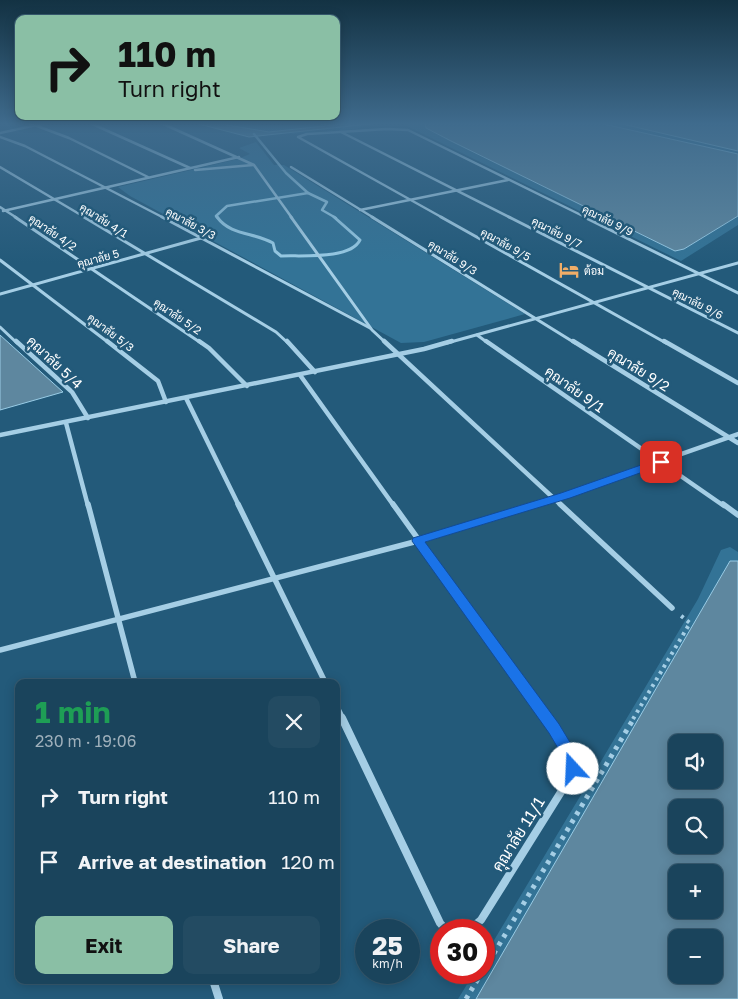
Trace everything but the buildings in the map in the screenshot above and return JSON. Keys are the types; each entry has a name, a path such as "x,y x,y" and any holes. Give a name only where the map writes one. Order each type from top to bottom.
{"street":[{"name":"คุณาลัย 4/1","path":"4,170 276,332 298,351 315,372"},
{"name":"คุณาลัย 3/3","path":"71,170 372,330"},
{"path":"130,170 148,178"},
{"path":"0,212 185,170"},
{"path":"180,171 197,170"},
{"path":"257,170 372,330 672,608"},
{"name":"คุณาลัย 9/3","path":"295,170 537,319"},
{"name":"คุณาลัย 9/5","path":"356,170 738,383"},
{"name":"คุณาลัย 9/7","path":"415,170 649,288"},
{"name":"คุณาลัย 9/9","path":"488,170 738,293"},
{"path":"360,210 509,180"},
{"name":"คุณาลัย 4/2","path":"0,207 92,269"},
{"name":"คุณาลัย 5","path":"0,294 201,238"},
{"name":"คุณาลัย 5/3","path":"0,260 149,373 158,381 166,402"},
{"path":"0,435 397,354 595,304 738,263"},
{"name":"คุณาลัย 5/2","path":"92,269 209,348 247,386"},
{"name":"คุณาลัย 9/6","path":"649,288 738,333"},
{"name":"คุณาลัย 9/2","path":"537,319 738,443"},
{"name":"คุณาลัย 5/4","path":"0,327 72,392 88,418"},
{"name":"คุณาลัย 9/1","path":"477,335 738,515"},
{"path":"300,375 418,541"},
{"path":"186,398 325,679"},
{"path":"66,423 134,679"},
{"path":"0,650 418,541 556,499 738,434"},
{"name":"คุณาลัย 11/1","path":"418,541 554,729 570,754 573,769 482,919"},
{"path":"340,713 438,919"},
{"path":"214,984 219,999"}],"path":[{"path":"495,951 690,623 672,608"},
{"path":"466,999 475,984"}],"shaded area":[{"path":"192,170 291,170 525,314 424,342 401,343 130,196 118,187"},
{"path":"496,170 509,170 675,251 684,249 738,216 738,225 681,261"},
{"path":"509,170 738,170 738,216 684,249 675,251"},
{"path":"0,335 63,392 0,410"},
{"path":"730,547 738,552 738,561 730,561 495,966 495,939 698,599 721,550"},
{"path":"730,561 738,561 738,999 476,999 485,984 495,984 495,966"},
{"path":"467,984 485,984 476,999 458,999"}],"waterway":[{"path":"283,170 308,193"},
{"path":"308,193 327,202 322,210 336,218"},
{"path":"308,193 227,206 216,216 229,228 273,243 275,251 281,256 336,254 355,246 360,240 334,217"}],"place":[{"name":"ต้อม","path":"569,270"}],"route":[{"path":"573,769 570,754 554,729 418,541 566,496 661,462"}]}
